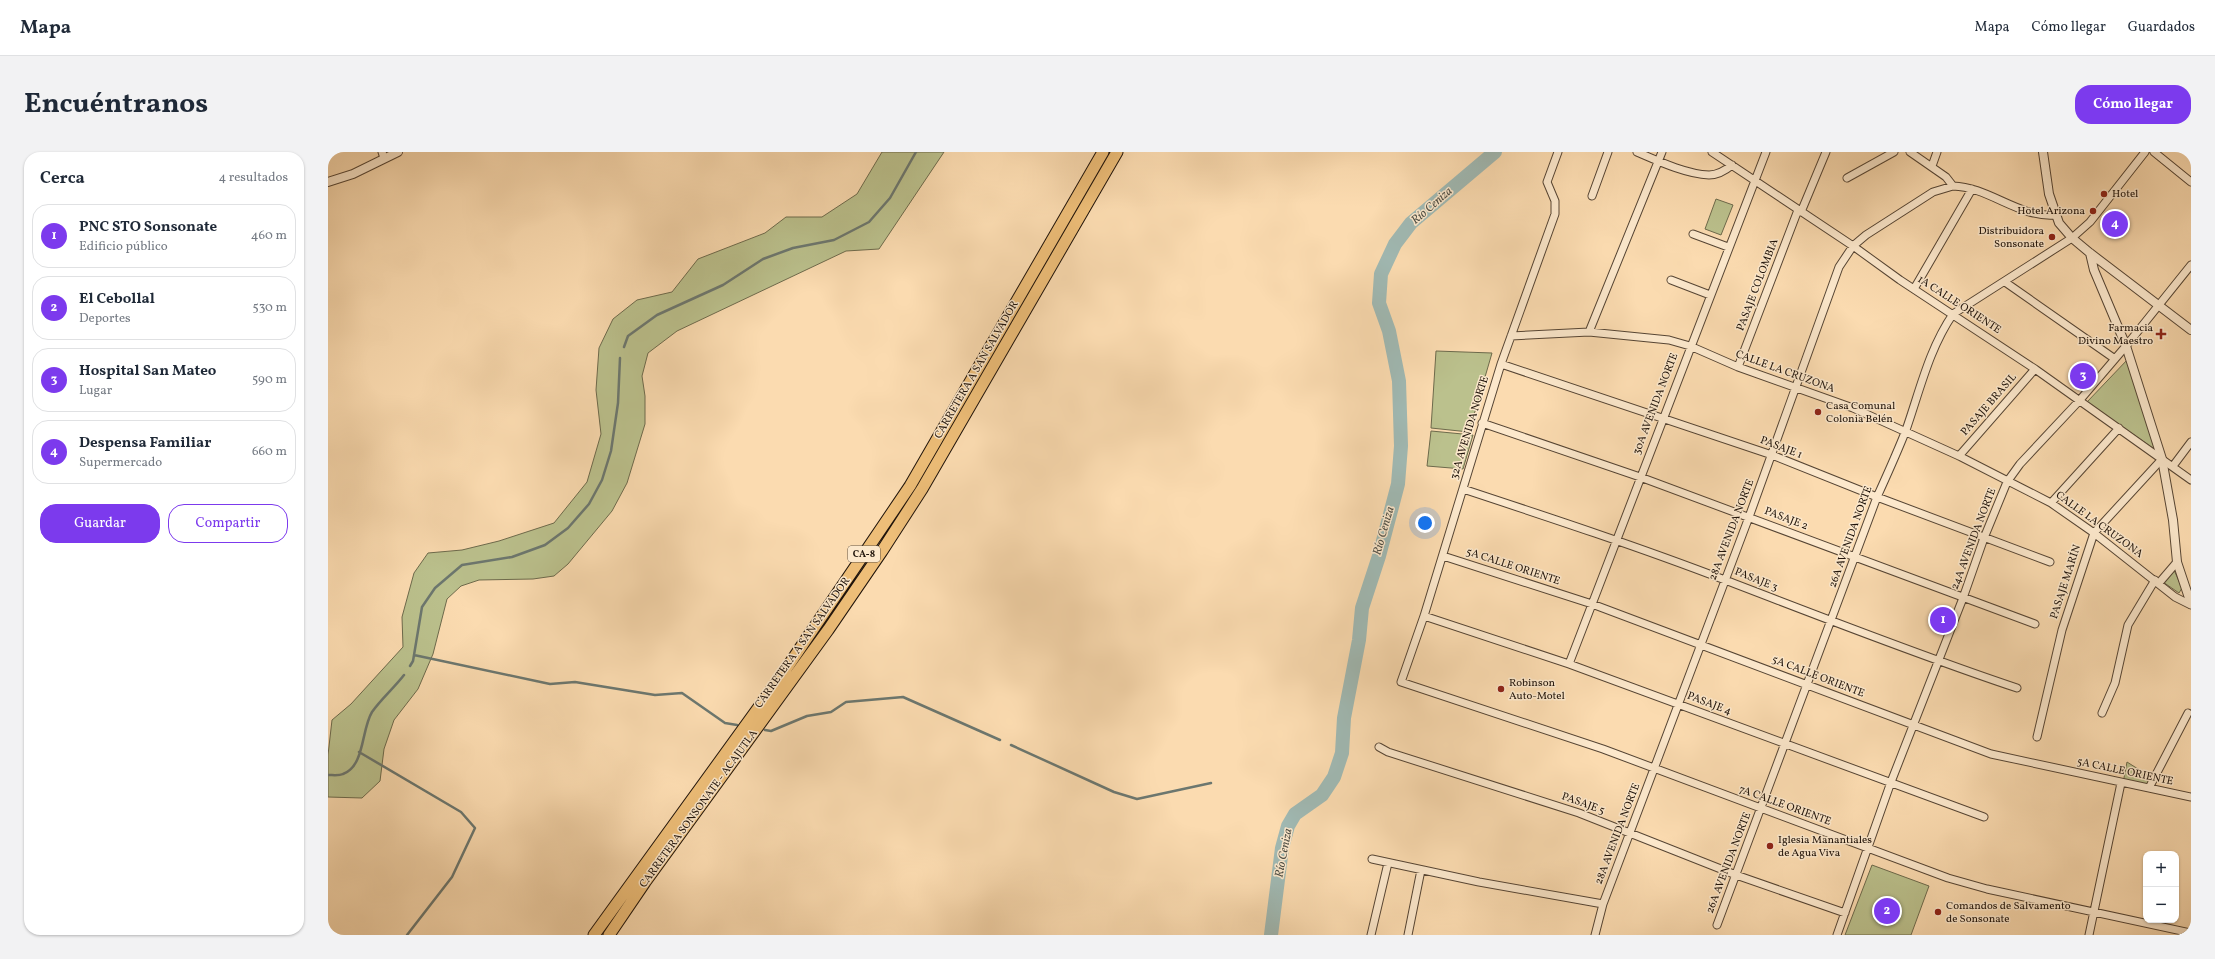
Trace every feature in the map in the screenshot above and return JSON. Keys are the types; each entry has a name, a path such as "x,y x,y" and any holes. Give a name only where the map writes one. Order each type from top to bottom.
{"highway":[{"name":"CARRETERA A SAN SALVADOR","path":"594,935 780,678 910,486 1103,152"},
{"name":"CARRETERA SONSONATE - ACAJUTLA","path":"609,935 645,882 828,630 882,551 922,489 1117,152"}],"street":[{"path":"328,182 353,174 383,155 398,152"},
{"name":"32A AVENIDA NORTE","path":"1401,682 1443,556 1501,364 1555,214 1555,200 1547,182 1558,152"},
{"path":"1592,196 1608,152"},
{"path":"1637,152 1658,162 1710,175 1722,172 1732,165"},
{"path":"1589,332 1662,152"},
{"name":"1A CALLE ORIENTE","path":"1712,152 2035,369 2191,480"},
{"name":"30A AVENIDA NORTE","path":"1569,664 1617,541 1662,418 1766,152"},
{"name":"PASAJE COLOMBIA","path":"1738,368 1799,211 1826,152"},
{"path":"1847,178 1894,152"},
{"path":"1910,152 1946,177 1953,186 1972,189 2037,214 2055,215"},
{"path":"1932,166 1937,152"},
{"path":"2043,152 2049,194 2055,215 2072,238 2191,330"},
{"name":"26A AVENIDA NORTE","path":"1717,926 1806,685 1832,622 1877,497 1905,430 1926,367 1945,325 1953,314 2072,238 2090,222 2145,152"},
{"path":"2154,152 2191,182"},
{"name":"28A AVENIDA NORTE","path":"1595,935 1603,904 1772,455 1839,267 1853,246 1933,192 1953,186"},
{"path":"1914,289 1972,189"},
{"path":"1692,234 1728,247"},
{"path":"2090,253 2094,270 2126,346 2162,459 2172,513 2177,562 2191,605"},
{"name":"24A AVENIDA NORTE","path":"1837,935 1891,782 1963,598 1984,538 2007,482 2020,464 2079,401 2160,306 2191,265"},
{"path":"1671,280 1710,295"},
{"path":"2005,282 2115,359"},
{"name":"CALLE LA CRUZONA","path":"1511,336 1589,332 1658,338 1690,346 1738,368 1853,408 1905,430 2051,503 2094,533 2157,581 2179,600 2191,605"},
{"name":"PASAJE 1","path":"1501,364 1772,455 1877,497 2050,562"},
{"name":"PASAJE BRASIL","path":"1959,456 2035,369"},
{"name":"PASAJE 2","path":"1482,423 1640,477 2035,624"},
{"path":"2051,503 2119,428"},
{"path":"2173,466 2191,442"},
{"name":"PASAJE MARÍN","path":"2036,737 2062,630 2094,533 2162,459"},
{"name":"PASAJE 3","path":"1463,489 1617,541 1725,580 1938,662 2017,688"},
{"name":"5A CALLE ORIENTE","path":"1443,556 1592,604 1991,754 2191,797"},
{"path":"2102,713 2115,683 2128,625 2157,581 2177,562"},
{"name":"PASAJE 4","path":"1424,616 1569,664 1679,704 1784,745 1891,782 1984,817"},
{"name":"7A CALLE ORIENTE","path":"1401,682 1603,749 1760,810 1968,884 2191,933"},
{"path":"2149,788 2188,713"},
{"name":"PASAJE 5","path":"1379,747 1388,752 1579,812 1629,834 1736,875 1845,913"},
{"path":"2089,935 2121,783"},
{"path":"1372,859 1421,870 1603,904"},
{"path":"1371,935 1388,863"},
{"path":"1408,935 1421,870"}],"green space":[{"path":"882,152 944,152 879,249 846,251 677,331 648,353 642,376 645,396 645,424 627,483 612,511 568,564 554,576 533,579 479,580 461,586 447,599 433,654 418,689 394,720 384,749 380,781 362,798 328,797 328,755 332,720 351,704 403,647 402,617 414,573 428,553 462,550 499,541 554,523 587,482 601,434 596,390 599,348 613,319 637,300 672,292 698,259 765,233 786,217 822,217 857,194"},
{"path":"1716,199 1733,205 1721,235 1705,229"},
{"path":"1436,351 1492,353 1469,432 1431,428"},
{"path":"2128,359 2157,451 2087,402"},
{"path":"1431,431 1473,435 1463,469 1427,466"},
{"path":"2174,570 2182,588 2179,593 2163,582"},
{"path":"2127,762 2154,779 2149,788 2123,783"},
{"path":"1872,865 1929,886 1911,935 1845,935"}],"waterway":[{"path":"624,347 628,336 657,315 723,285 763,259 793,248 834,240 869,222 890,198 916,152"},
{"name":"Río Ceniza","path":"1271,935 1282,848 1288,826 1295,814 1322,795 1334,777 1342,753 1344,718 1359,640 1362,608 1379,556 1398,484 1401,446 1399,381 1389,331 1379,303 1381,274 1395,244 1411,223 1495,152"},
{"path":"410,666 413,661 422,607 435,588 462,565 512,557 545,545 568,528 589,504 602,480 611,451 618,403 620,358"},
{"path":"414,655 550,684 575,682 655,695 682,693 725,723 737,725"},
{"path":"328,775 343,774 350,770 359,756 368,720 372,712 404,675"},
{"path":"765,730 771,731 807,716 831,712 846,702 903,697 1000,740"},
{"path":"1011,745 1114,792 1137,799 1211,783"},
{"path":"359,752 461,812 475,828 452,877 407,935"}],"place":[{"name":"Hotel","path":"2104,194"},
{"name":"Hotel Arizona","path":"2093,211"},
{"name":"Despensa Familiar","path":"2115,224"},
{"name":"Distribuidora Sonsonate","path":"2052,237"},
{"name":"Farmacia Divino Maestro","path":"2161,334"},
{"name":"Hospital San Mateo","path":"2083,376"},
{"name":"Casa Comunal Colonia Belén","path":"1818,412"},
{"name":"PNC STO Sonsonate","path":"1943,620"},
{"name":"Robinson Auto-Motel","path":"1501,689"},
{"name":"Iglesia Manantiales de Agua Viva","path":"1770,846"},
{"name":"El Cebollal","path":"1887,911"},
{"name":"Comandos de Salvamento de Sonsonate","path":"1938,912"}]}
